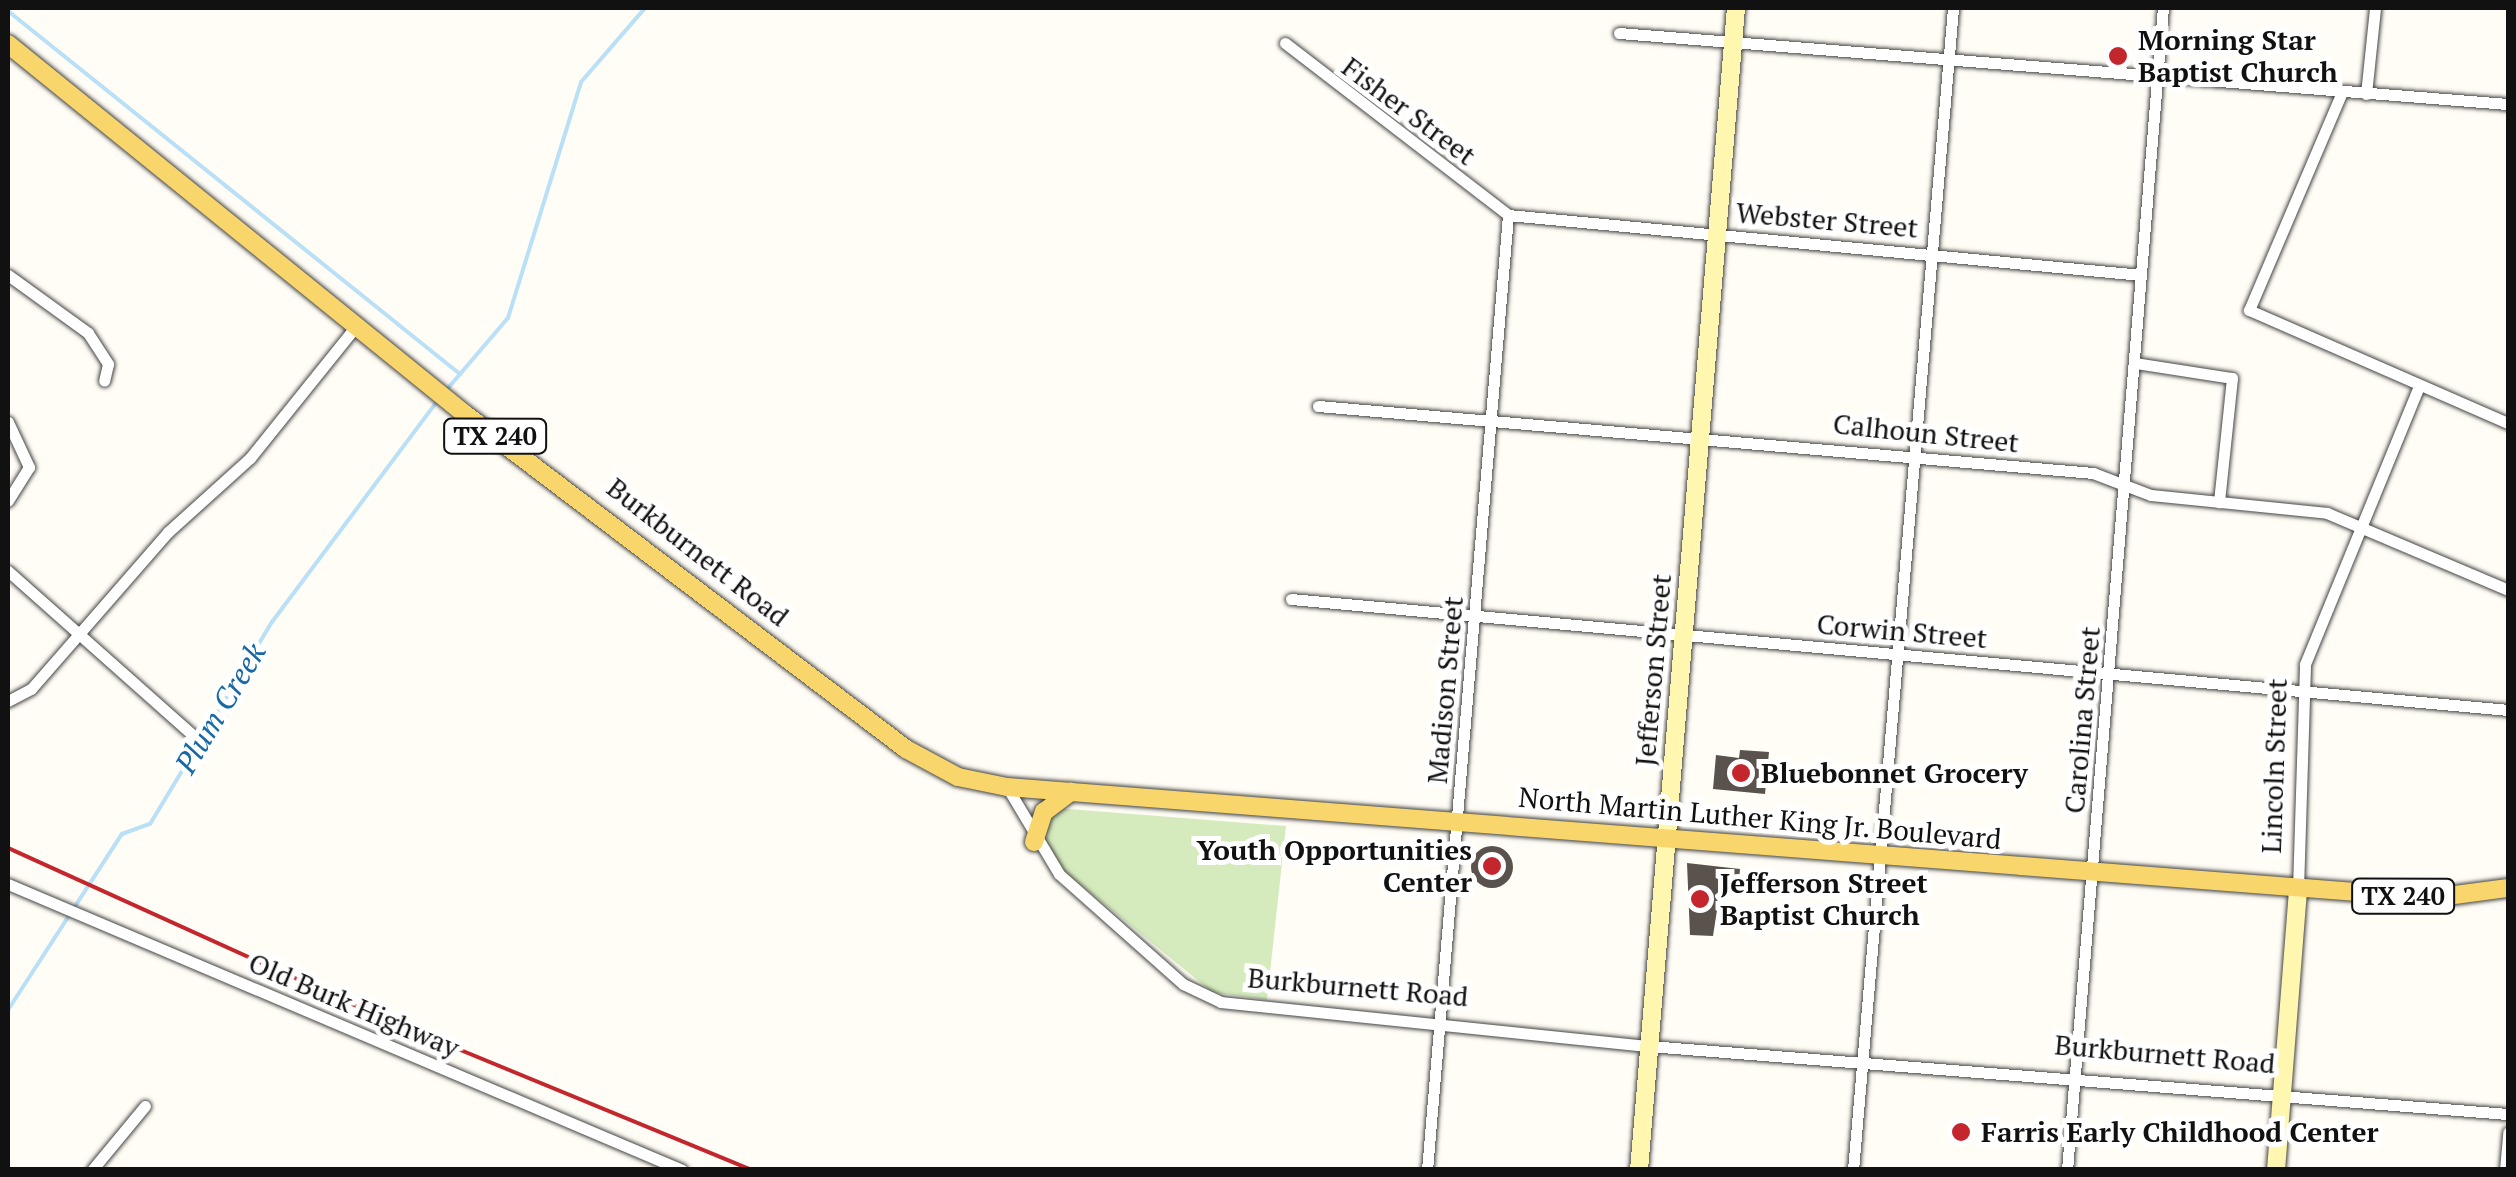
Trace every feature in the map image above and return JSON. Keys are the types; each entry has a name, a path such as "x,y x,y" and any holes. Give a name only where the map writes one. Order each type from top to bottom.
{"main road":[{"name":"Burkburnett Road","path":"8,44 356,326 906,749 946,772 1006,787"},
{"name":"North Martin Luther King Jr. Boulevard","path":"1006,787 2298,889 2432,898 2508,888"},
{"path":"1034,842 1044,812 1071,792"}],"street":[{"name":"Jefferson Street","path":"1640,1170 1736,8"},
{"path":"1853,1170 1953,8"},
{"name":"Carolina Street","path":"2067,1170 2112,676 2164,8"},
{"path":"2366,94 2376,8"},
{"path":"1619,32 2508,104"},
{"name":"Fisher Street","path":"1285,43 1508,215"},
{"path":"2342,92 2249,310 2508,423"},
{"name":"Webster Street","path":"1508,215 2142,274"},
{"name":"Madison Street","path":"1427,1170 1508,215"},
{"path":"8,275 88,333 108,364 104,381"},
{"path":"8,701 31,688 168,532 250,458 356,326"},
{"path":"2135,363 2232,378 2219,502"},
{"name":"Lincoln Street","path":"2276,1170 2298,889 2301,692 2313,634 2419,386"},
{"name":"Calhoun Street","path":"1318,406 2094,473 2151,495 2304,508 2361,526 2508,590"},
{"path":"8,422 29,466 8,501"},
{"path":"8,571 83,630 194,736"},
{"name":"Corwin Street","path":"1291,599 1476,620 2508,710"},
{"name":"Burkburnett Road","path":"1006,787 1034,842 1059,874 1204,996 1244,1007 1442,1022 1649,1046 2076,1074 2508,1114"},
{"name":"Old Burk Highway","path":"8,884 678,1169"},
{"path":"92,1170 145,1106"},
{"path":"2505,1170 2508,1132"}],"green space":[{"path":"1056,808 1286,826 1267,1000 1212,992 1052,861 1040,837"}],"building":[{"name":"Bluebonnet Grocery","path":"1740,750 1769,752 1765,794 1713,789 1716,755 1739,758"},
{"name":"Youth Opportunities Center","path":"1492,846 1507,852 1513,867 1507,882 1492,888 1477,882 1471,867 1477,852"},
{"name":"Jefferson Street Baptist Church","path":"1687,863 1740,869 1738,892 1720,891 1713,936 1690,935"}],"waterway":[{"name":"Plum Creek","path":"449,387 508,318 581,82 645,8"},
{"path":"8,11 460,374"},
{"name":"Plum Creek","path":"8,1010 122,834 150,824 272,622 436,403"}],"railway":[{"path":"8,848 378,1016 751,1170"}],"place":[{"name":"Morning Star Baptist Church","path":"2118,56"},
{"name":"Bluebonnet Grocery","path":"1741,773"},
{"name":"Youth Opportunities Center","path":"1492,866"},
{"name":"Jefferson Street Baptist Church","path":"1700,899"},
{"name":"Farris Early Childhood Center","path":"1961,1132"}]}
